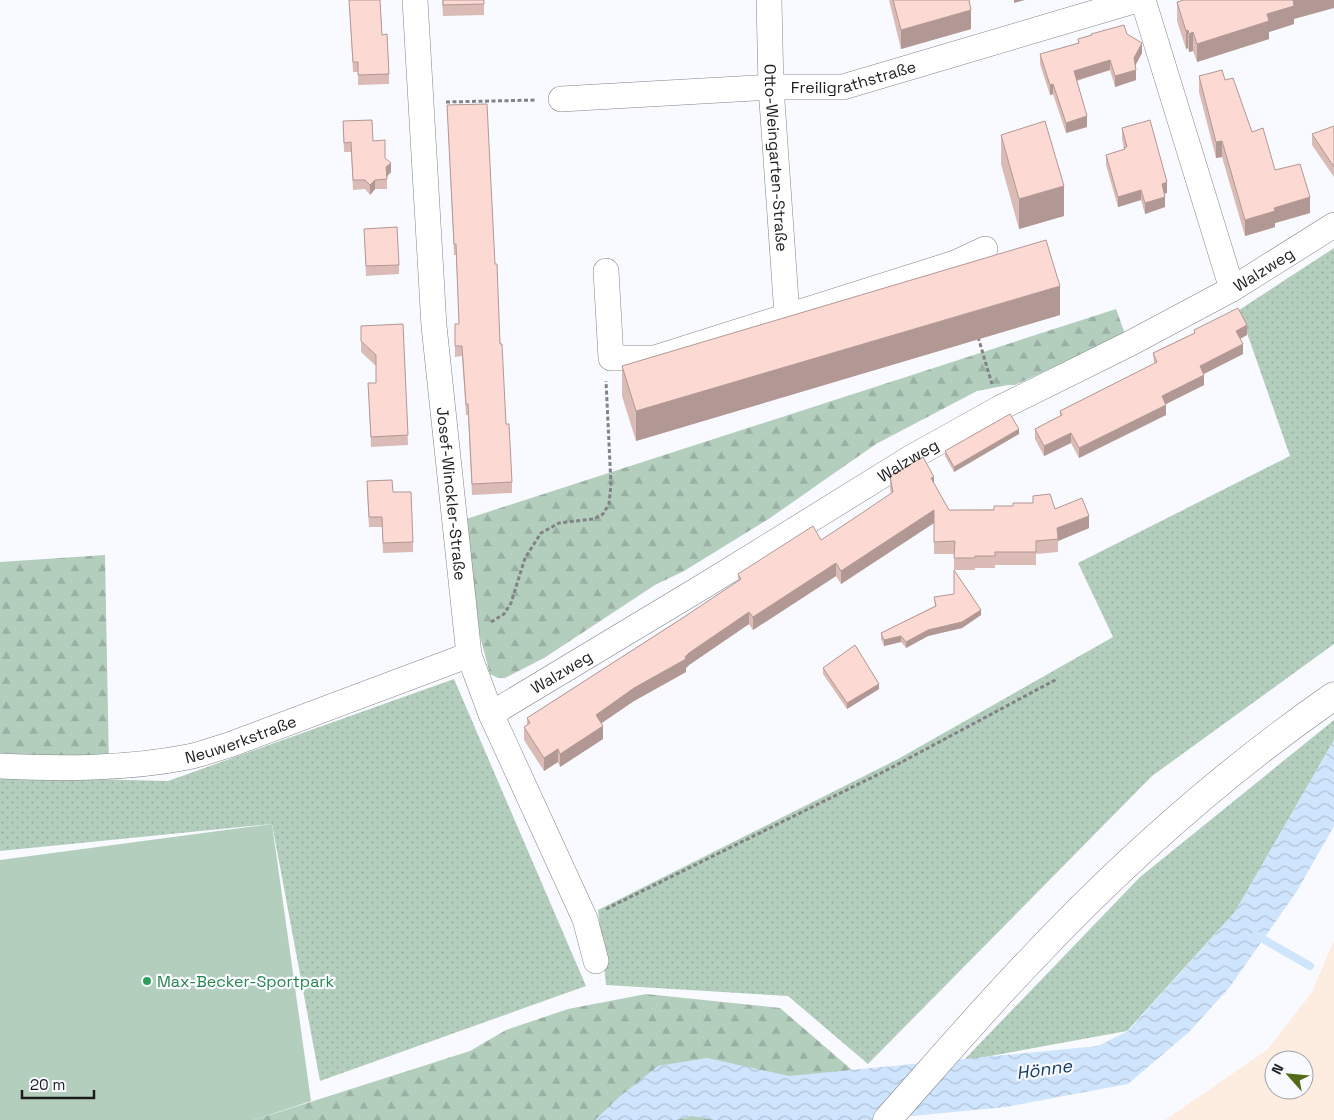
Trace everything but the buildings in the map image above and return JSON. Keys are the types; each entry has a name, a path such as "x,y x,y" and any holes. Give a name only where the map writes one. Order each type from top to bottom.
{"main road":[{"path":"887,1120 1029,961 1131,860 1212,787 1299,720 1334,696"}],"street":[{"name":"Josef-Winckler-Straße","path":"415,0 434,326 468,645 491,714 585,919 596,961"},
{"name":"Otto-Weingarten-Straße","path":"769,0 771,87 787,315"},
{"name":"Freiligrathstraße","path":"561,99 771,87 843,87 1137,0"},
{"path":"1143,0 1232,289"},
{"name":"Walzweg","path":"491,714 707,584 912,456 1000,408 1129,344 1232,289 1334,225"},
{"path":"606,271 611,358 655,358 955,263 985,249"},
{"name":"Neuwerkstraße","path":"0,766 67,769 148,763 189,756 229,745 468,645"}],"path":[{"path":"420,103 561,99"},
{"path":"977,335 1000,408"},
{"path":"468,645 504,614 516,590 525,558 541,533 559,523 594,519 603,514 609,504 611,485 606,385 611,358"},
{"path":"585,919 885,771 1057,679"}],"shaded area":[{"path":"1334,940 1334,1120 1165,1120 1264,1052 1264,1100 1314,1100 1314,1050 1267,1050 1312,992"}],"green space":[{"path":"1334,248 1334,644 1152,776 868,1064 788,996 606,985 598,910 898,759 1113,637 1078,563 1290,456 1239,310"},
{"path":"1116,309 1125,334 1015,385 977,391 876,444 770,518 684,571 655,585 544,658 505,678 498,678 490,674 476,621 463,520"},
{"path":"105,555 109,766 0,766 0,562"},
{"path":"454,679 586,986 320,1081 272,824 0,851 0,777 168,781"},
{"path":"1334,720 1334,740 1235,912 1127,1031 963,1061 1140,877"},
{"name":"Max-Becker-Sportpark","path":"272,824 311,1101 254,1120 0,1120 0,860"},
{"path":"646,994 780,1008 859,1076 814,1120 254,1120 470,1051 506,1030 568,1009"}],"water":[{"name":"Hönne","path":"1334,740 1334,826 1297,891 1229,988 1189,1032 1128,1084 1006,1107 870,1120 714,1120 692,1116 677,1120 595,1120 619,1097 658,1066 707,1058 789,1076 1098,1046 1128,1031 1235,912"}],"waterway":[{"path":"1256,935 1310,966"}],"place":[{"name":"Max-Becker-Sportpark","path":"147,981"}]}
